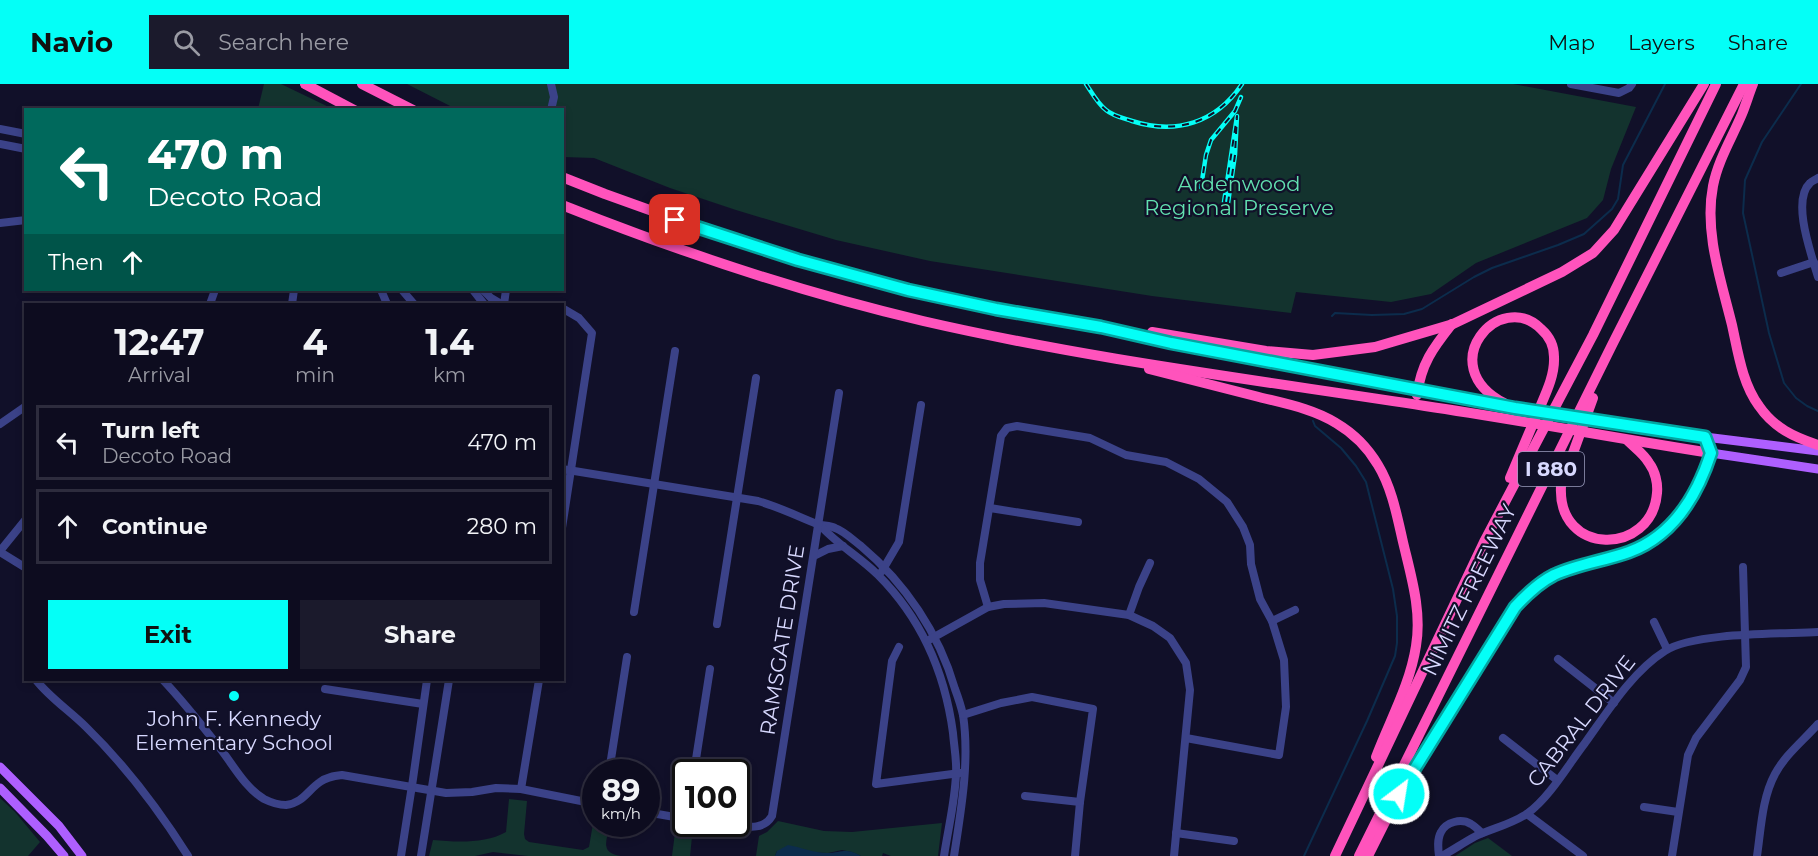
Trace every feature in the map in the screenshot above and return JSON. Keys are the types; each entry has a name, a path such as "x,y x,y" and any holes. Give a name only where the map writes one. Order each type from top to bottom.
{"highway":[{"path":"305,84 350,108"},
{"path":"362,84 409,108"},
{"path":"1101,327 1135,330 1266,351 1313,355 1375,347 1453,324 1562,272 1593,253 1620,222 1704,84"},
{"name":"NIMITZ FREEWAY","path":"1335,856 1485,540 1593,335 1716,84"},
{"name":"I 880","path":"1694,130 1705,120 1724,84"},
{"name":"NIMITZ FREEWAY","path":"1359,856 1744,84"},
{"path":"1753,84 1722,155 1713,186 1711,219 1715,255 1743,374 1751,394 1769,419 1781,429 1794,438 1818,446"},
{"path":"564,178 675,220 798,260 952,300 1515,408 1705,437 1711,453 1689,503 1675,521 1657,537 1630,551 1553,576 1539,584 1515,607 1399,794 1368,856"},
{"path":"564,206 726,266 854,304 991,336 1711,453"},
{"path":"1485,540 1549,385 1555,358 1546,334 1537,325 1513,318 1500,320 1479,335 1474,346 1472,360 1481,386 1501,402 1515,408"},
{"path":"1410,403 1412,388 1428,357 1453,324"},
{"path":"1612,345 1561,486 1560,499 1564,513 1581,532 1593,538 1620,539 1632,534 1651,515 1656,502 1658,489 1652,468 1627,439"},
{"path":"1076,351 1313,412 1337,423 1352,435 1379,466 1394,505 1415,593 1418,617 1417,642 1412,667 1351,824"}],"main road":[{"path":"1705,437 1818,451"},
{"path":"1711,453 1818,469"},
{"path":"0,767 58,826 82,856"},
{"path":"0,788 64,856"}],"street":[{"path":"551,84 554,97 551,108"},
{"path":"1571,84 1619,93 1630,86"},
{"path":"0,129 24,134"},
{"path":"0,144 24,149"},
{"path":"1818,178 1809,184 1802,198 1804,229 1818,277"},
{"path":"0,223 24,220"},
{"path":"1780,273 1814,262"},
{"path":"403,291 413,303"},
{"path":"474,291 483,303"},
{"path":"564,309 579,318 592,333 567,470 564,505"},
{"path":"634,612 675,351"},
{"path":"717,624 756,378"},
{"name":"RAMSGATE DRIVE","path":"750,826 766,825 772,816 839,393"},
{"path":"881,572 899,542 921,405"},
{"path":"0,424 24,407"},
{"path":"988,608 980,580 980,563 1001,436 1012,426 1090,438 1126,455 1166,462 1199,479 1227,502 1242,526 1250,545 1251,564 1260,599 1272,621 1284,660 1286,708 1279,755 1186,738"},
{"path":"567,470 737,497 779,507 819,524 836,528 873,556 881,572"},
{"path":"990,508 1078,522"},
{"path":"24,521 0,551 24,567"},
{"path":"819,524 830,537 881,572 896,579 911,599 931,639 945,658 963,714 966,757 960,773 944,856"},
{"path":"814,556 828,549 843,546"},
{"path":"1130,615 1138,587 1150,563"},
{"path":"1672,856 1688,755 1696,738 1740,680 1746,667 1743,567"},
{"path":"931,639 988,608 1004,604 1044,603 1130,615 1153,626 1170,638 1186,663 1190,690 1174,856"},
{"path":"1272,621 1295,610"},
{"path":"1654,622 1667,649"},
{"name":"CABRAL DRIVE","path":"1482,833 1471,823 1459,820 1448,825 1441,831 1439,837 1441,856 1482,833 1527,814 1546,796 1614,703 1649,662 1667,649 1690,642 1745,635 1818,632"},
{"path":"931,639 951,715 960,773 961,814 954,856"},
{"path":"899,647 892,661 876,784 960,773"},
{"path":"611,759 627,657"},
{"path":"1558,659 1614,703"},
{"path":"696,759 710,669"},
{"path":"37,681 86,727 129,775 162,815 188,856"},
{"path":"164,681 186,705 250,786 264,799 286,805 303,798 320,781 331,776 342,775 446,793 496,788 521,789 582,801"},
{"path":"401,856 427,681"},
{"path":"421,856 449,681"},
{"path":"521,789 539,681"},
{"path":"325,689 423,704"},
{"path":"963,714 1001,703 1032,698 1093,709 1075,856"},
{"path":"1757,856 1766,799 1772,780 1784,761 1818,724"},
{"path":"1503,738 1557,780"},
{"path":"1025,796 1080,802"},
{"path":"1644,807 1678,812"},
{"path":"1527,814 1583,856"},
{"path":"1176,833 1234,841"}],"green space":[{"path":"264,84 281,84 331,108 258,108"},
{"name":"Ardenwood Regional Preserve","path":"407,84 1513,84 1636,107 1611,169 1603,200 1587,218 1476,263 1431,294 1391,302 1296,292 1291,313 1152,296 930,261 836,240 670,188 594,158 564,157 564,108 454,108"},
{"path":"0,798 40,842 28,856 0,856"},
{"path":"509,799 527,801 524,834 525,839 529,842 583,850 589,847 591,837 607,837 607,849 621,856 528,856 493,852 475,856 429,856 433,840 461,842 480,840 506,832"},
{"path":"778,821 824,831 852,832 942,823 938,856 891,856 883,853 882,856 861,856 842,850 828,853 777,851 775,856 756,856 759,836 767,832"},
{"path":"674,837 692,837 690,856 672,856"},
{"path":"1488,838 1512,856 1455,856 1475,843"}],"water":[{"path":"788,845 822,853 847,851 861,856 775,856 777,851"}],"waterway":[{"path":"1332,316 1335,313 1404,314 1422,309 1492,268 1584,234 1612,209 1618,199 1623,165 1665,84"},
{"path":"1801,84 1762,142 1745,180 1743,213 1769,333 1784,383 1796,398 1818,411"},
{"path":"1304,856 1367,721 1395,656 1397,643 1397,616 1393,589 1366,482 1341,448 1315,426 1313,421"}],"railway":[{"path":"1086,84 1100,105 1112,114 1132,121 1164,127 1179,126 1207,117 1232,97 1242,84"},
{"path":"1201,187 1211,140 1235,111 1241,97"},
{"path":"1224,202 1237,116 1235,155 1228,203"}],"place":[{"name":"John F. Kennedy Elementary School","path":"234,696"}],"route":[{"path":"675,220 798,260 908,290 996,309 1101,327 1171,343 1515,408 1705,437 1711,453 1703,475 1689,503 1669,527 1657,537 1630,551 1553,576 1539,584 1515,607 1399,794"}]}
